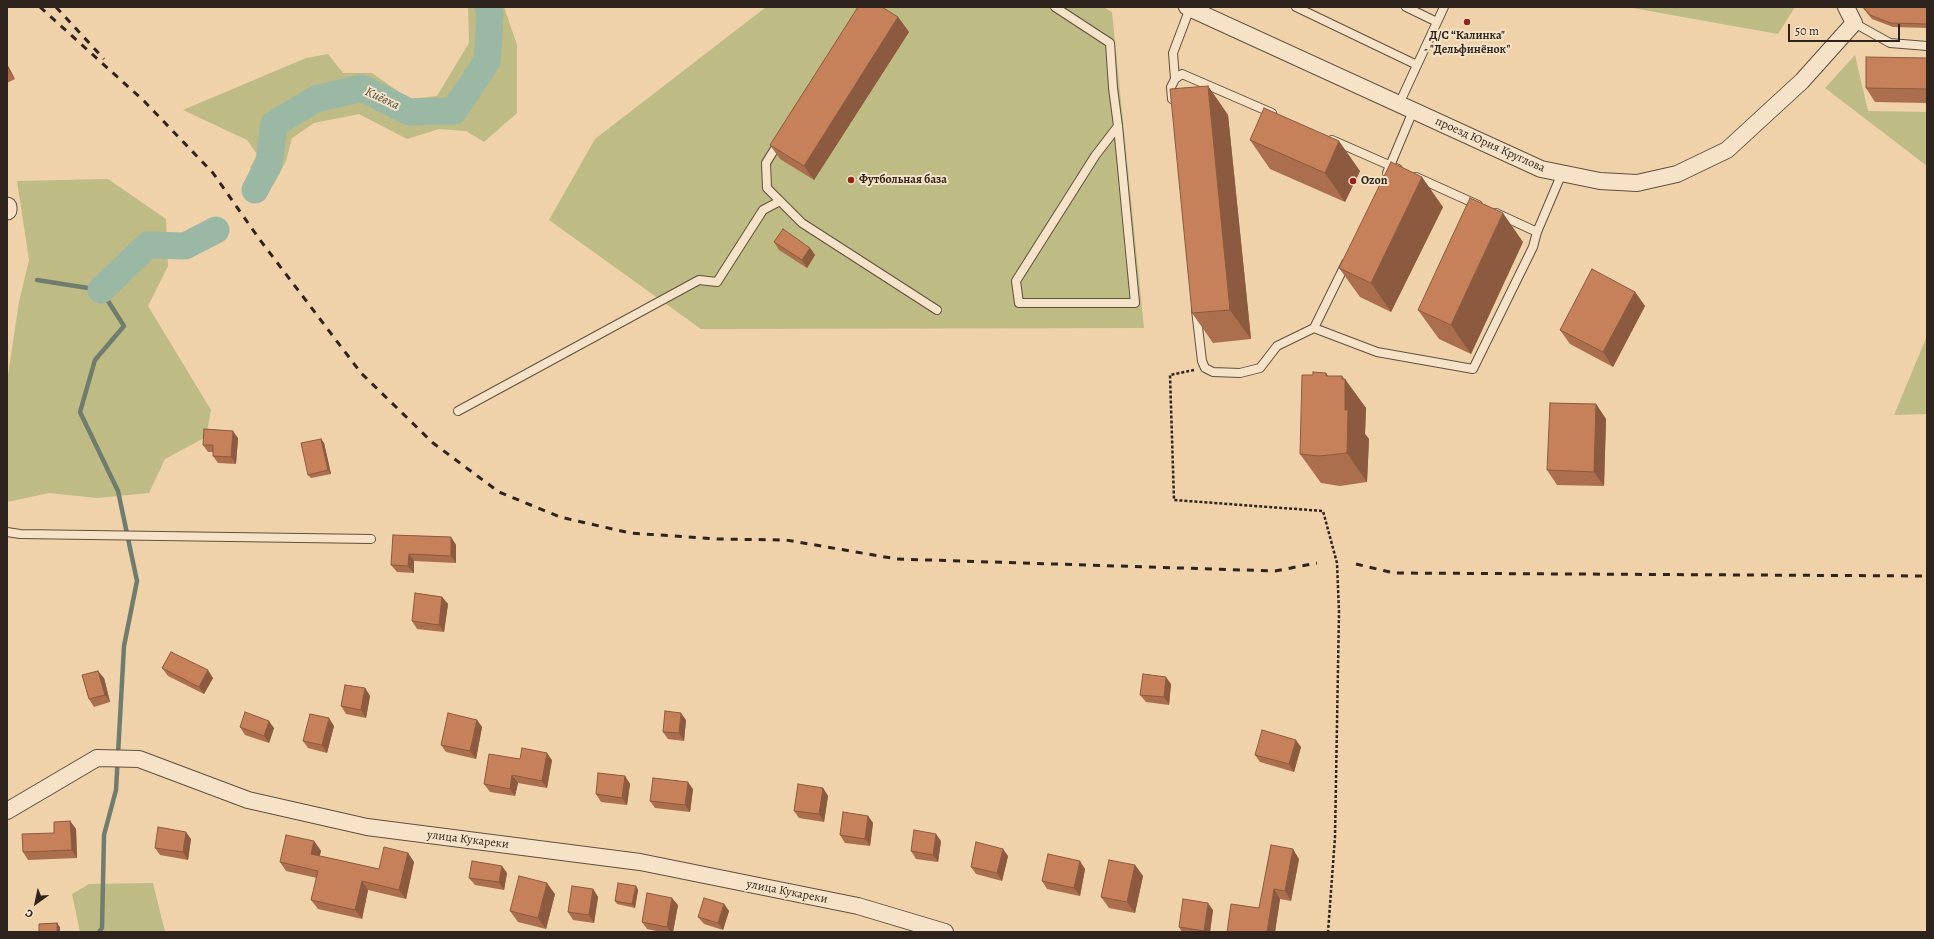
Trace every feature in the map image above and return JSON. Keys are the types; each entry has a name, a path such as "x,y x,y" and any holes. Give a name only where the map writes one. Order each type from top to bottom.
{"street":[{"path":"1846,7 1854,23"},
{"name":"проезд Юрия Круглова","path":"1188,8 1541,169 1600,181 1637,183 1676,174 1727,150 1802,81 1854,23"},
{"name":"улица Кукареки","path":"7,811 97,758 139,760 248,800 367,827 640,862 858,906 945,932"}],"lane":[{"path":"1055,7 1110,43 1113,88 1118,126 1135,303 1019,303 1016,281 1094,156 1118,126"},
{"path":"1296,7 1417,65"},
{"path":"1406,7 1437,22"},
{"path":"1384,180 1390,166 1417,65 1444,7"},
{"path":"1174,111 1171,87 1175,78 1173,53 1188,8"},
{"path":"1854,23 1890,43 1927,46"},
{"path":"1175,78 1182,74 1192,77 1277,115"},
{"path":"783,136 766,163 767,188 802,223 937,310"},
{"path":"1327,137 1537,232"},
{"path":"1314,328 1377,352 1473,369 1533,247 1537,232 1562,173"},
{"path":"458,411 699,280 717,282 763,210 780,201"},
{"path":"1195,298 1202,361 1205,368 1213,372 1240,373 1260,368 1277,346 1314,328 1349,256"},
{"path":"7,532 20,534 371,539"}],"path":[{"path":"1205,368 1170,375 1174,500 1323,511 1337,563 1339,612 1335,837 1328,932"}],"shaded area":[{"path":"468,7 504,7 517,45 517,113 484,142 466,131 439,129 407,139 359,114 314,123 292,138 286,161 273,186 250,168 257,154 247,140 183,110 306,58 328,54 343,73 372,73 409,99 437,96 469,43"},
{"name":"Футбольная база","path":"766,7 1103,7 1112,12 1144,328 701,329 549,220 595,139"},
{"path":"1627,7 1795,7 1778,34"},
{"path":"1855,55 1868,111 1927,112 1927,166 1825,88"},
{"path":"108,179 166,219 168,266 148,306 211,410 206,437 165,459 149,493 97,498 49,493 7,502 7,382 19,302 29,260 17,181"},
{"path":"1927,336 1927,414 1894,415"},
{"path":"153,883 165,932 80,932 72,894 89,884"}],"building":[{"path":"858,7 882,7 898,17 804,166 770,145"},
{"path":"1863,7 1927,7 1927,24 1890,23 1870,15"},
{"path":"1866,57 1927,58 1927,89 1866,88"},
{"path":"1208,86 1230,310 1192,313 1170,89"},
{"path":"1264,108 1339,141 1325,173 1250,140"},
{"path":"1391,162 1422,177 1371,283 1339,268"},
{"path":"1470,198 1503,213 1451,325 1418,310"},
{"path":"783,229 810,248 802,260 774,242"},
{"path":"1592,269 1635,292 1603,352 1560,330"},
{"path":"1313,372 1326,373 1326,376 1342,376 1342,379 1345,379 1345,410 1348,410 1347,453 1319,456 1300,454 1302,375 1313,375"},
{"path":"1550,403 1596,404 1594,472 1547,470"},
{"path":"204,429 233,431 231,457 213,456 213,445 203,445"},
{"path":"321,439 328,470 308,475 301,443"},
{"path":"393,535 451,537 451,556 409,554 408,566 391,565"},
{"path":"415,593 442,597 439,625 412,621"},
{"path":"171,652 208,670 199,687 162,668"},
{"path":"98,671 105,695 89,699 82,675"},
{"path":"1143,674 1166,677 1164,697 1140,695"},
{"path":"345,685 365,688 361,710 341,706"},
{"path":"665,711 681,713 679,733 663,732"},
{"path":"245,712 269,721 264,736 240,727"},
{"path":"448,713 477,720 470,751 441,745"},
{"path":"310,714 329,718 322,745 303,741"},
{"path":"1262,730 1296,740 1289,764 1255,755"},
{"path":"522,748 547,753 542,781 512,775 510,789 484,784 489,754 520,759"},
{"path":"598,773 625,776 622,798 596,794"},
{"path":"653,778 688,782 685,805 650,801"},
{"path":"798,784 823,788 819,814 794,811"},
{"path":"843,812 868,816 865,839 840,835"},
{"path":"70,821 72,850 23,852 22,834 54,833 54,822"},
{"path":"158,827 186,832 183,852 155,848"},
{"path":"914,830 936,834 933,855 911,851"},
{"path":"286,835 314,841 311,854 379,869 384,847 408,853 399,890 362,881 355,910 311,900 318,871 280,862"},
{"path":"976,842 1003,849 997,873 971,867"},
{"path":"1271,845 1293,849 1285,891 1274,889 1267,932 1227,932 1231,904 1259,908"},
{"path":"1048,854 1080,861 1074,888 1042,881"},
{"path":"1109,860 1135,865 1127,902 1101,897"},
{"path":"472,861 502,866 499,882 469,878"},
{"path":"519,876 547,883 538,918 510,911"},
{"path":"618,883 636,886 632,904 615,901"},
{"path":"572,886 593,889 589,915 568,912"},
{"path":"647,893 672,898 667,927 642,922"},
{"path":"704,898 724,904 718,923 698,917"},
{"path":"1183,899 1208,903 1204,931 1179,927"},
{"path":"57,923 57,932 39,932 39,924"}],"waterway":[{"name":"Киёвка","path":"255,190 269,163 274,124 316,99 362,88 409,112 454,111 487,61 490,14 488,7"},
{"name":"Киёвка","path":"101,290 148,245 185,246 216,230"},
{"path":"37,280 101,290 124,326 95,360 80,412 118,491 137,581 124,646 116,790 104,835 102,928 99,932"}],"railway":[{"path":"40,7 144,101 213,173 260,240 361,373 433,443 499,492 560,517 630,533 718,539 786,540 897,559 1275,571 1317,563"},
{"path":"56,7 104,59"},
{"path":"1356,564 1394,573 1927,576"}],"place":[{"name":"Д/С “Калинка\" - \"Дельфинёнок\"","path":"1467,22"},
{"name":"Футбольная база","path":"851,180"},
{"name":"Ozon","path":"1353,181"}]}
